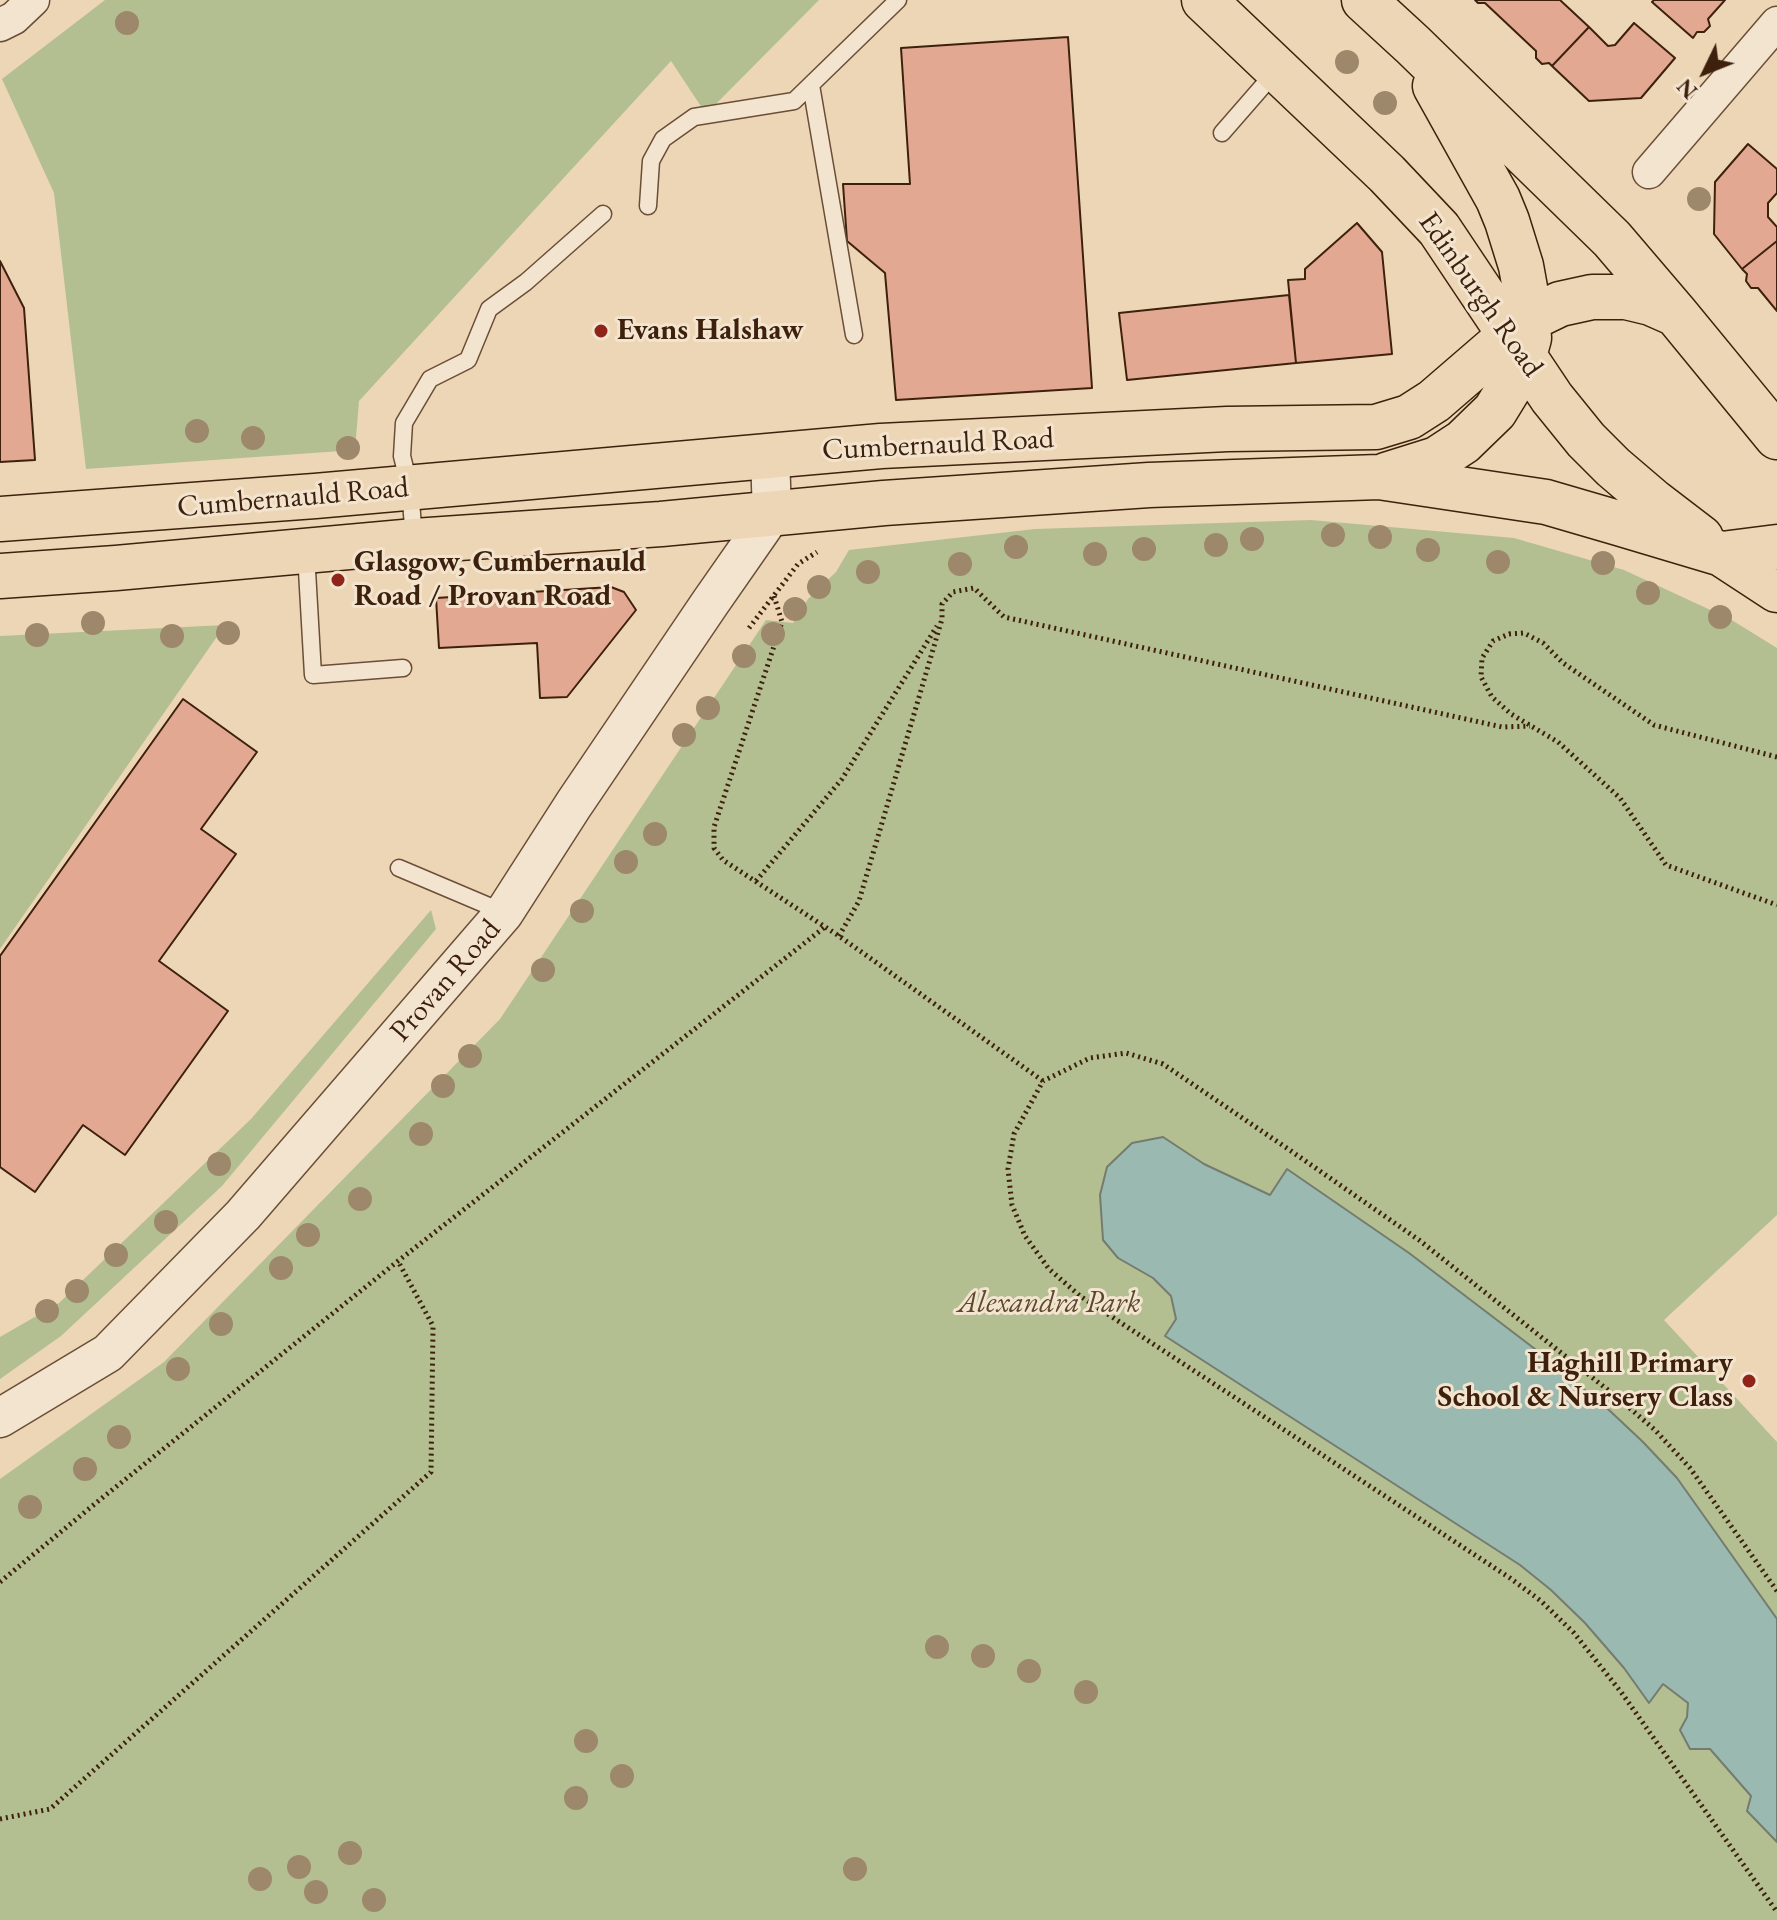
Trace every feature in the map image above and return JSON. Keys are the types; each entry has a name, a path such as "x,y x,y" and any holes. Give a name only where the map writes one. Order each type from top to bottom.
{"main road":[{"name":"Edinburgh Road","path":"1204,0 1387,174 1439,229 1521,336 1552,398 1586,440 1654,502 1722,554"},
{"path":"1364,0 1612,239 1777,437"},
{"path":"1379,477 1437,459 1463,442 1495,411 1514,380 1521,336 1521,266 1498,199 1413,45"},
{"name":"Cumbernauld Road","path":"0,519 315,496 881,446 1212,430 1376,427 1409,417 1434,401 1560,304 1592,297 1626,297 1676,314"},
{"path":"1379,477 1546,502 1722,554 1777,590"},
{"name":"Cumbernauld Road","path":"0,576 884,503 1149,485 1379,477"},
{"path":"1722,554 1777,547"}],"street":[{"path":"0,25 14,18 33,0"},
{"path":"1649,172 1777,23"},
{"path":"770,456 772,514"},
{"name":"Provan Road","path":"0,1418 108,1353 243,1215 504,913 583,791 772,514"}],"lane":[{"path":"648,206 651,161 663,139 694,117 794,101 898,0"},
{"path":"1222,133 1277,70"},
{"path":"811,85 854,335"},
{"path":"415,541 410,488 402,456 404,423 430,379 468,360 489,309 526,282 603,214"},
{"path":"284,553 313,675 403,668"},
{"path":"399,868 504,913"}],"path":[{"path":"749,628 798,564 828,546"},
{"path":"839,936 859,901 942,619 942,604 953,592 974,588 1004,617 1502,727 1530,726"},
{"path":"774,596 782,622 714,827 714,848 723,860 839,936 1043,1081"},
{"path":"756,881 842,779 942,619"},
{"path":"1777,757 1654,725 1563,663 1543,643 1524,633 1509,634 1493,641 1482,658 1481,677 1492,697 1511,714 1558,742 1620,798 1666,865 1777,905"},
{"path":"0,1582 398,1261 825,927"},
{"path":"1777,1591 1690,1468 1655,1430 1419,1240 1294,1153 1163,1064 1151,1060 1126,1053 1090,1058 1043,1081 1014,1134 1008,1169 1012,1205 1025,1236 1049,1269 1080,1296 1114,1319 1541,1601 1574,1633 1621,1692 1777,1912"},
{"path":"0,1819 50,1809 431,1472 433,1326 398,1261"}],"green space":[{"path":"105,0 819,0 706,114 671,61 359,401 355,450 86,469 54,193 2,79"},
{"name":"Alexandra Park","path":"1311,520 1514,538 1624,570 1730,619 1777,648 1777,1215 1664,1320 1777,1442 1777,1920 0,1920 0,1479 164,1362 500,1019 766,620 793,623 808,599 836,572 849,550 1035,529"},
{"path":"225,625 0,949 0,636"},
{"path":"431,910 436,929 222,1186 61,1336 0,1379 0,1337 59,1303 251,1119"}],"water":[{"path":"1163,1137 1204,1164 1270,1195 1287,1169 1409,1253 1535,1349 1609,1410 1677,1478 1777,1619 1777,1842 1747,1811 1751,1796 1710,1749 1690,1749 1680,1730 1687,1717 1688,1703 1663,1684 1649,1703 1585,1623 1520,1565 1165,1336 1176,1319 1171,1296 1153,1278 1118,1258 1103,1240 1100,1195 1107,1167 1132,1143"}],"building":[{"path":"1475,0 1560,0 1589,27 1552,66 1542,64 1536,58 1536,51 1485,3"},
{"path":"1725,0 1708,19 1710,26 1704,32 1697,32 1693,38 1652,2"},
{"path":"1634,23 1675,58 1641,98 1589,101 1552,66 1589,27 1608,46 1615,45"},
{"path":"1068,37 1092,388 896,400 885,273 847,241 843,184 910,184 901,48"},
{"path":"1748,144 1777,169 1777,193 1768,203 1768,217 1777,227 1777,241 1742,269 1714,234 1715,182"},
{"path":"1357,223 1382,252 1392,354 1296,363 1288,280 1305,279 1305,269"},
{"path":"1777,241 1777,311 1758,288 1751,288 1742,269"},
{"path":"0,261 24,308 35,460 0,462"},
{"path":"1289,295 1296,363 1127,380 1119,313"},
{"path":"611,587 624,592 636,610 567,697 540,698 537,643 439,648 436,598"},
{"path":"183,699 257,752 201,829 236,854 159,961 228,1011 125,1155 83,1125 35,1192 0,1167 0,956"}],"place":[{"name":"Evans Halshaw","path":"601,331"},
{"name":"Glasgow, Cumbernauld Road / Provan Road","path":"338,580"},
{"name":"Haghill Primary School & Nursery Class","path":"1749,1381"}]}
